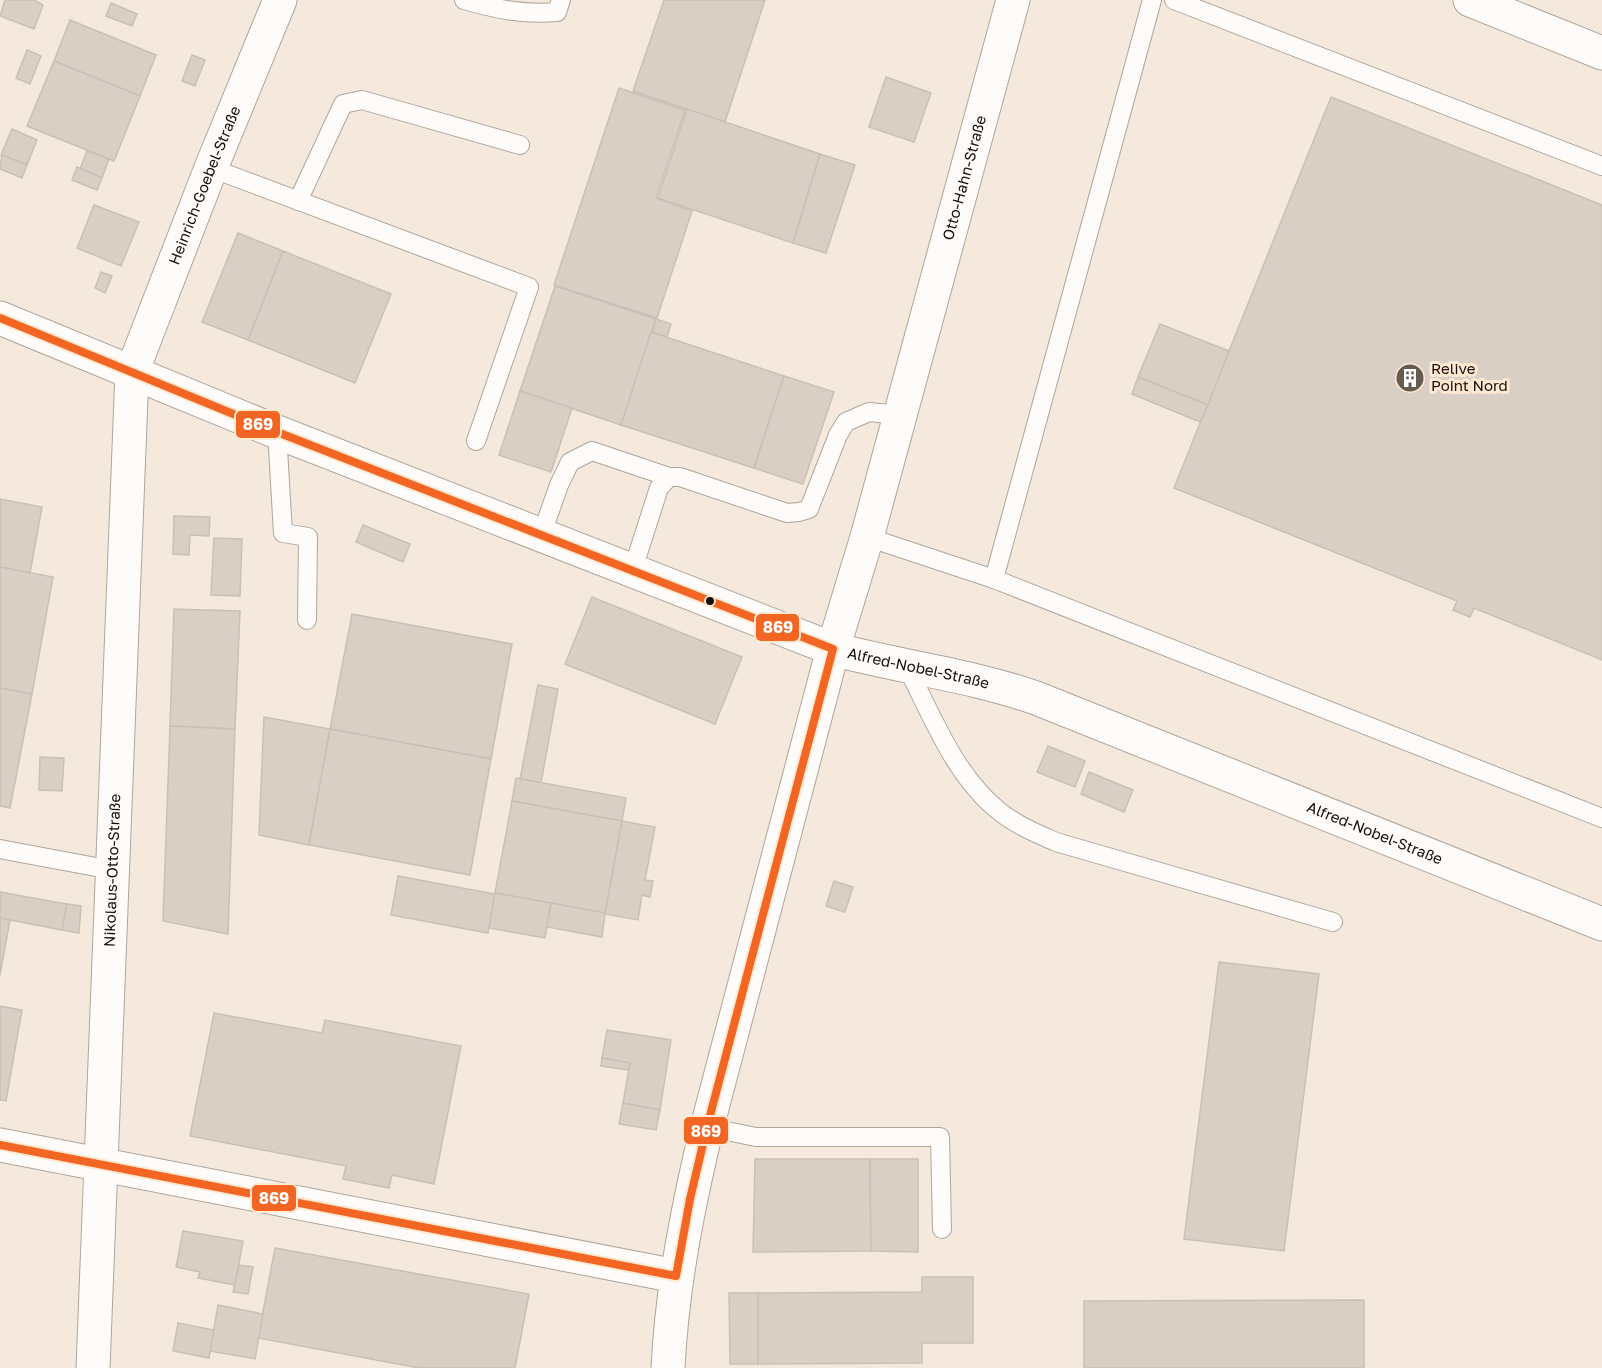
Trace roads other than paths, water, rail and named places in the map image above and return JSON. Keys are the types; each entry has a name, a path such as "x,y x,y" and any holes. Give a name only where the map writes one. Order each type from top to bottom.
{"street":[{"name":"Heinrich-Goebel-Straße","path":"132,372 280,0"},
{"name":"Otto-Hahn-Straße","path":"668,1368 676,1276 690,1199 707,1127 832,649 867,537 1013,0"},
{"path":"1470,0 1602,54"},
{"name":"Alfred-Nobel-Straße","path":"0,318 277,432 832,649 1005,687 1036,698 1602,924"},
{"name":"Nikolaus-Otto-Straße","path":"93,1368 132,372"},
{"path":"0,1145 676,1276"}],"lane":[{"path":"464,0 500,10 538,13 557,12 561,0"},
{"path":"994,579 1152,0"},
{"path":"1174,0 1602,166"},
{"path":"298,201 343,104 362,99 520,145"},
{"path":"212,168 529,287 476,441"},
{"path":"541,536 559,485 570,462 592,451 788,513 799,513 809,509 838,435 846,422 869,412 900,415"},
{"path":"277,432 283,533 308,537 307,620"},
{"path":"632,572 659,488 669,477"},
{"path":"867,537 994,579 1602,818"},
{"path":"907,667 944,740 968,778 990,803 1014,822 1056,842 1333,922"},
{"path":"0,849 112,870"},
{"path":"707,1127 756,1137 940,1137 942,1229"}],"place":[{"name":"Relive Point Nord","path":"1410,378"}]}
